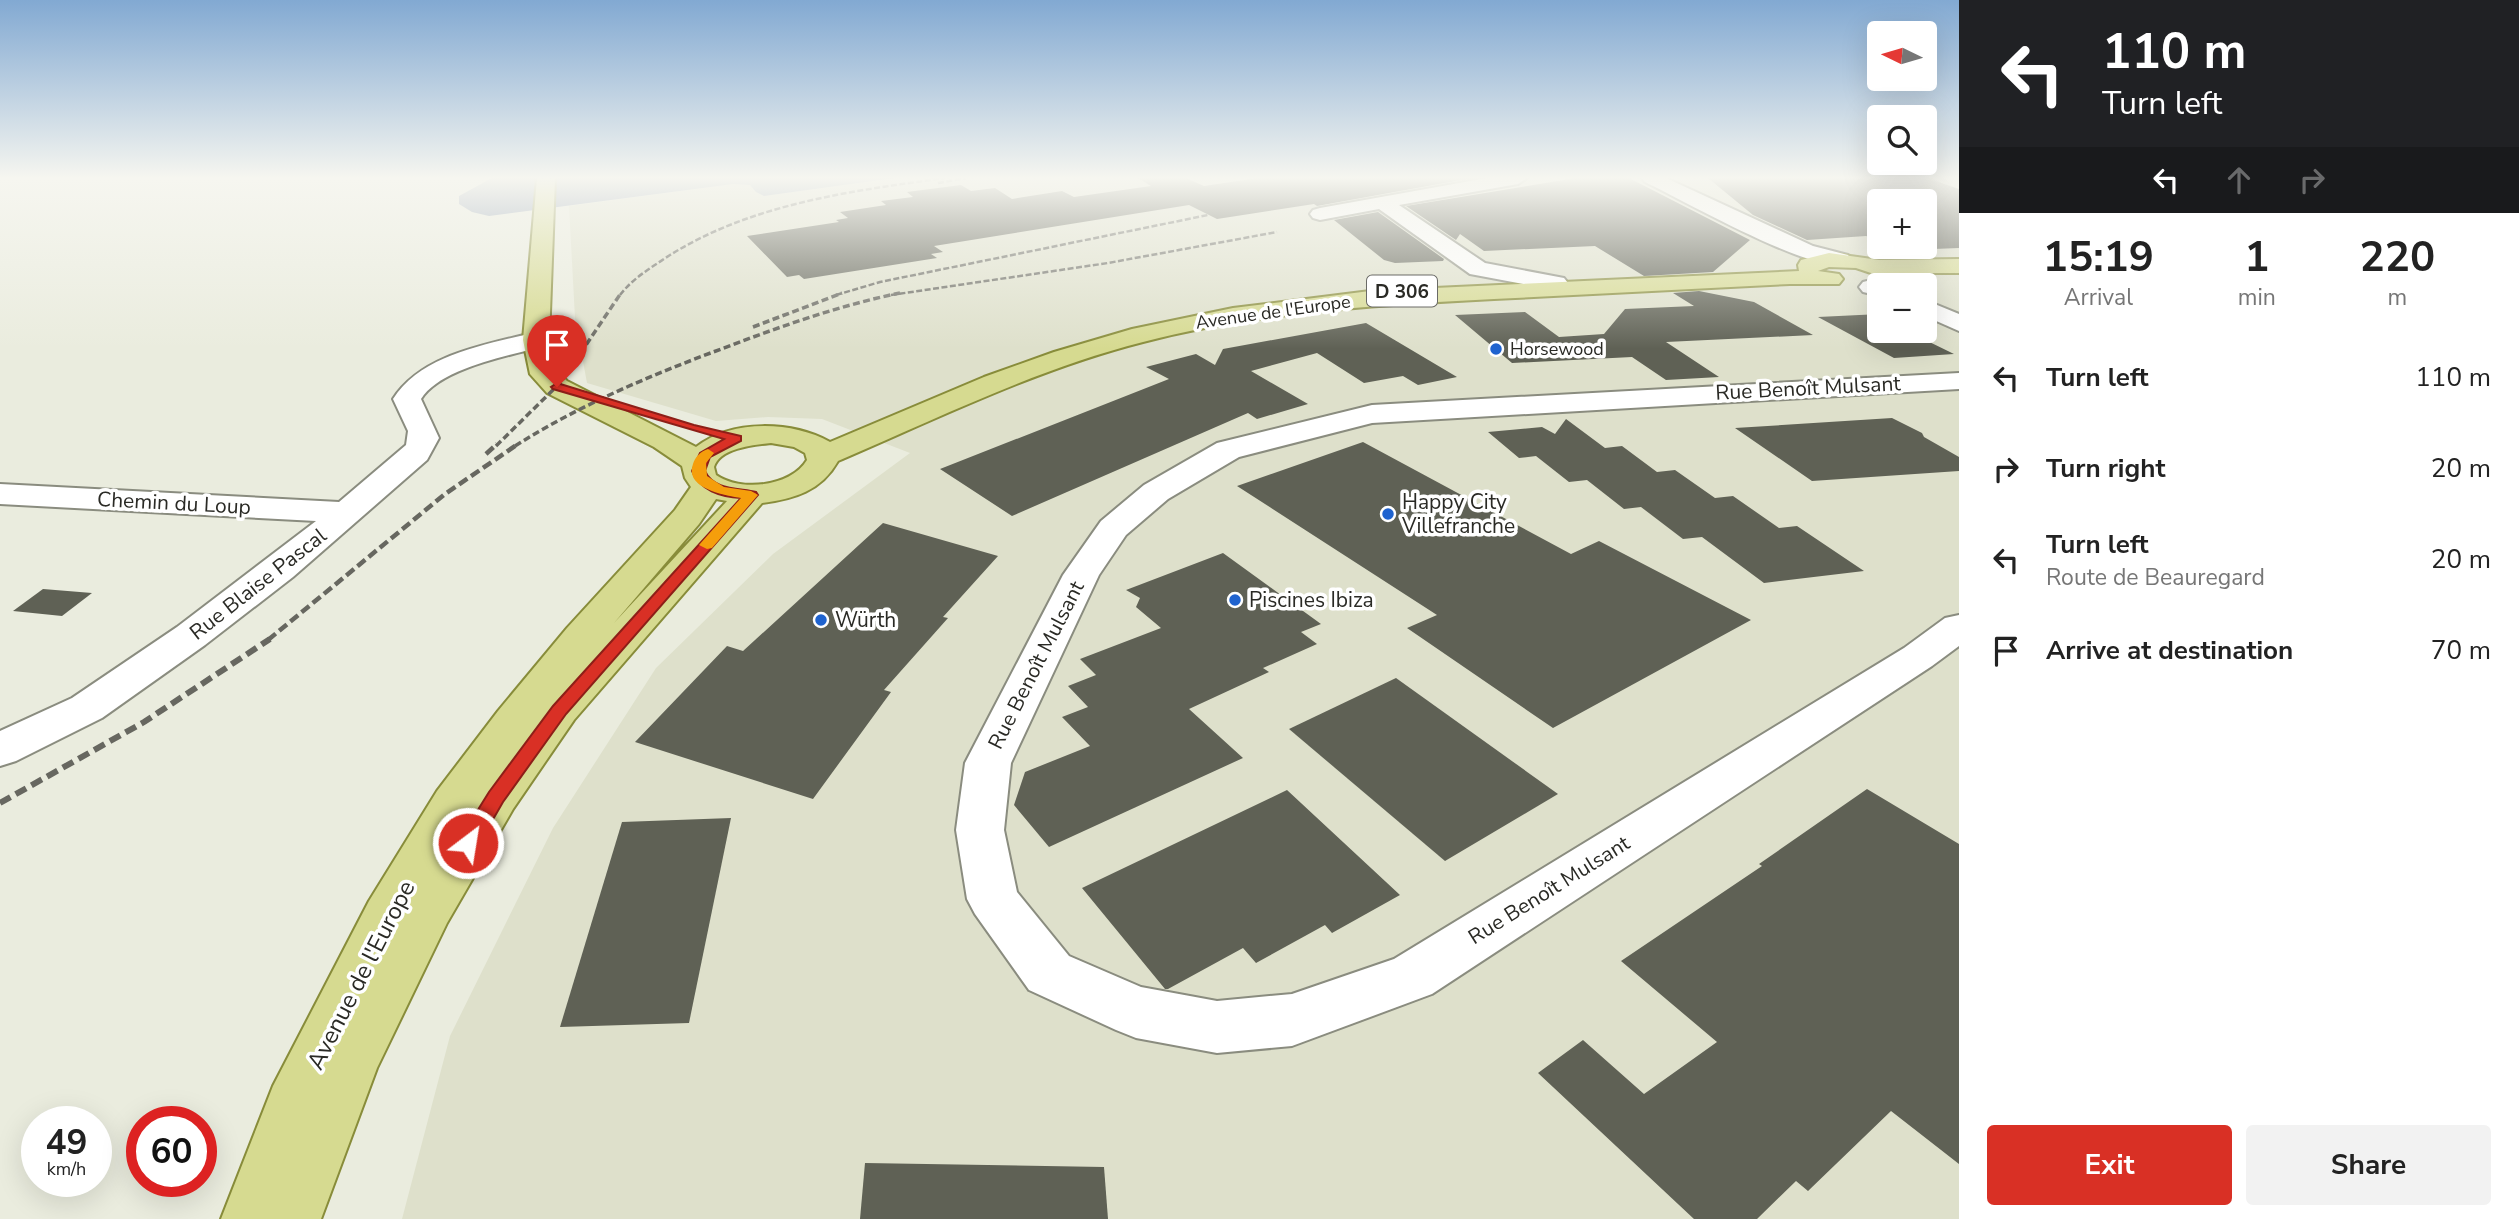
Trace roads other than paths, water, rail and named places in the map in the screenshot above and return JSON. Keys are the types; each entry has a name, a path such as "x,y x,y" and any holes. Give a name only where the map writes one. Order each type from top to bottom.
{"main road":[{"path":"542,235 538,351 544,374 557,387 665,441 720,481 780,491 805,482 817,474 822,465 813,447 771,434 737,438 713,449 720,481"},
{"path":"1819,264 1867,278"},
{"name":"Avenue de l'Europe","path":"813,447 1002,361 1081,338 1162,319 1301,297 1781,272 1819,264"},
{"name":"Avenue de l'Europe","path":"813,447 1036,367 1135,336 1221,317 1370,298 1790,277 1819,264"},
{"path":"1928,273 1959,266"},
{"path":"1937,275 1959,272"},
{"path":"571,393 737,438"},
{"name":"Avenue de l'Europe","path":"254,1219 295,1107 388,916 454,803 573,648 720,481"},
{"name":"Avenue de l'Europe","path":"288,1219 351,1062 426,912 496,797 720,481"}],"street":[{"path":"1429,235 1478,269 1556,283"},
{"path":"1762,235 1819,264"},
{"path":"1937,313 1959,323"},
{"name":"Rue Blaise Pascal","path":"0,750 87,708 247,595 348,513 418,451 425,429 407,399 415,386 437,373 538,351"},
{"name":"Rue Benoît Mulsant","path":"1959,380 1372,414 1228,450 1156,492 1113,528 1081,575 988,763 980,830 993,899 1049,973 1136,1012 1217,1027 1292,1020 1412,977 1918,657 1959,627"},
{"name":"Chemin du Loup","path":"0,494 348,513"}],"railway":[{"path":"620,295 637,278 670,255 708,235"},
{"path":"839,294 880,282 1111,235"},
{"path":"892,295 1108,263 1261,235"},
{"path":"496,446 561,382 621,293"},
{"path":"892,295 900,293"},
{"path":"753,327 839,294"},
{"path":"516,446 620,390 676,367 815,316 892,295"},
{"path":"486,454 497,444"},
{"path":"268,640 445,494 516,446"},
{"path":"0,803 144,722 270,639"}],"place":[{"name":"Horsewood","path":"1496,349"},
{"name":"Happy City Villefranche","path":"1388,514"},
{"name":"Piscines Ibiza","path":"1235,600"},
{"name":"Würth","path":"821,620"}]}
